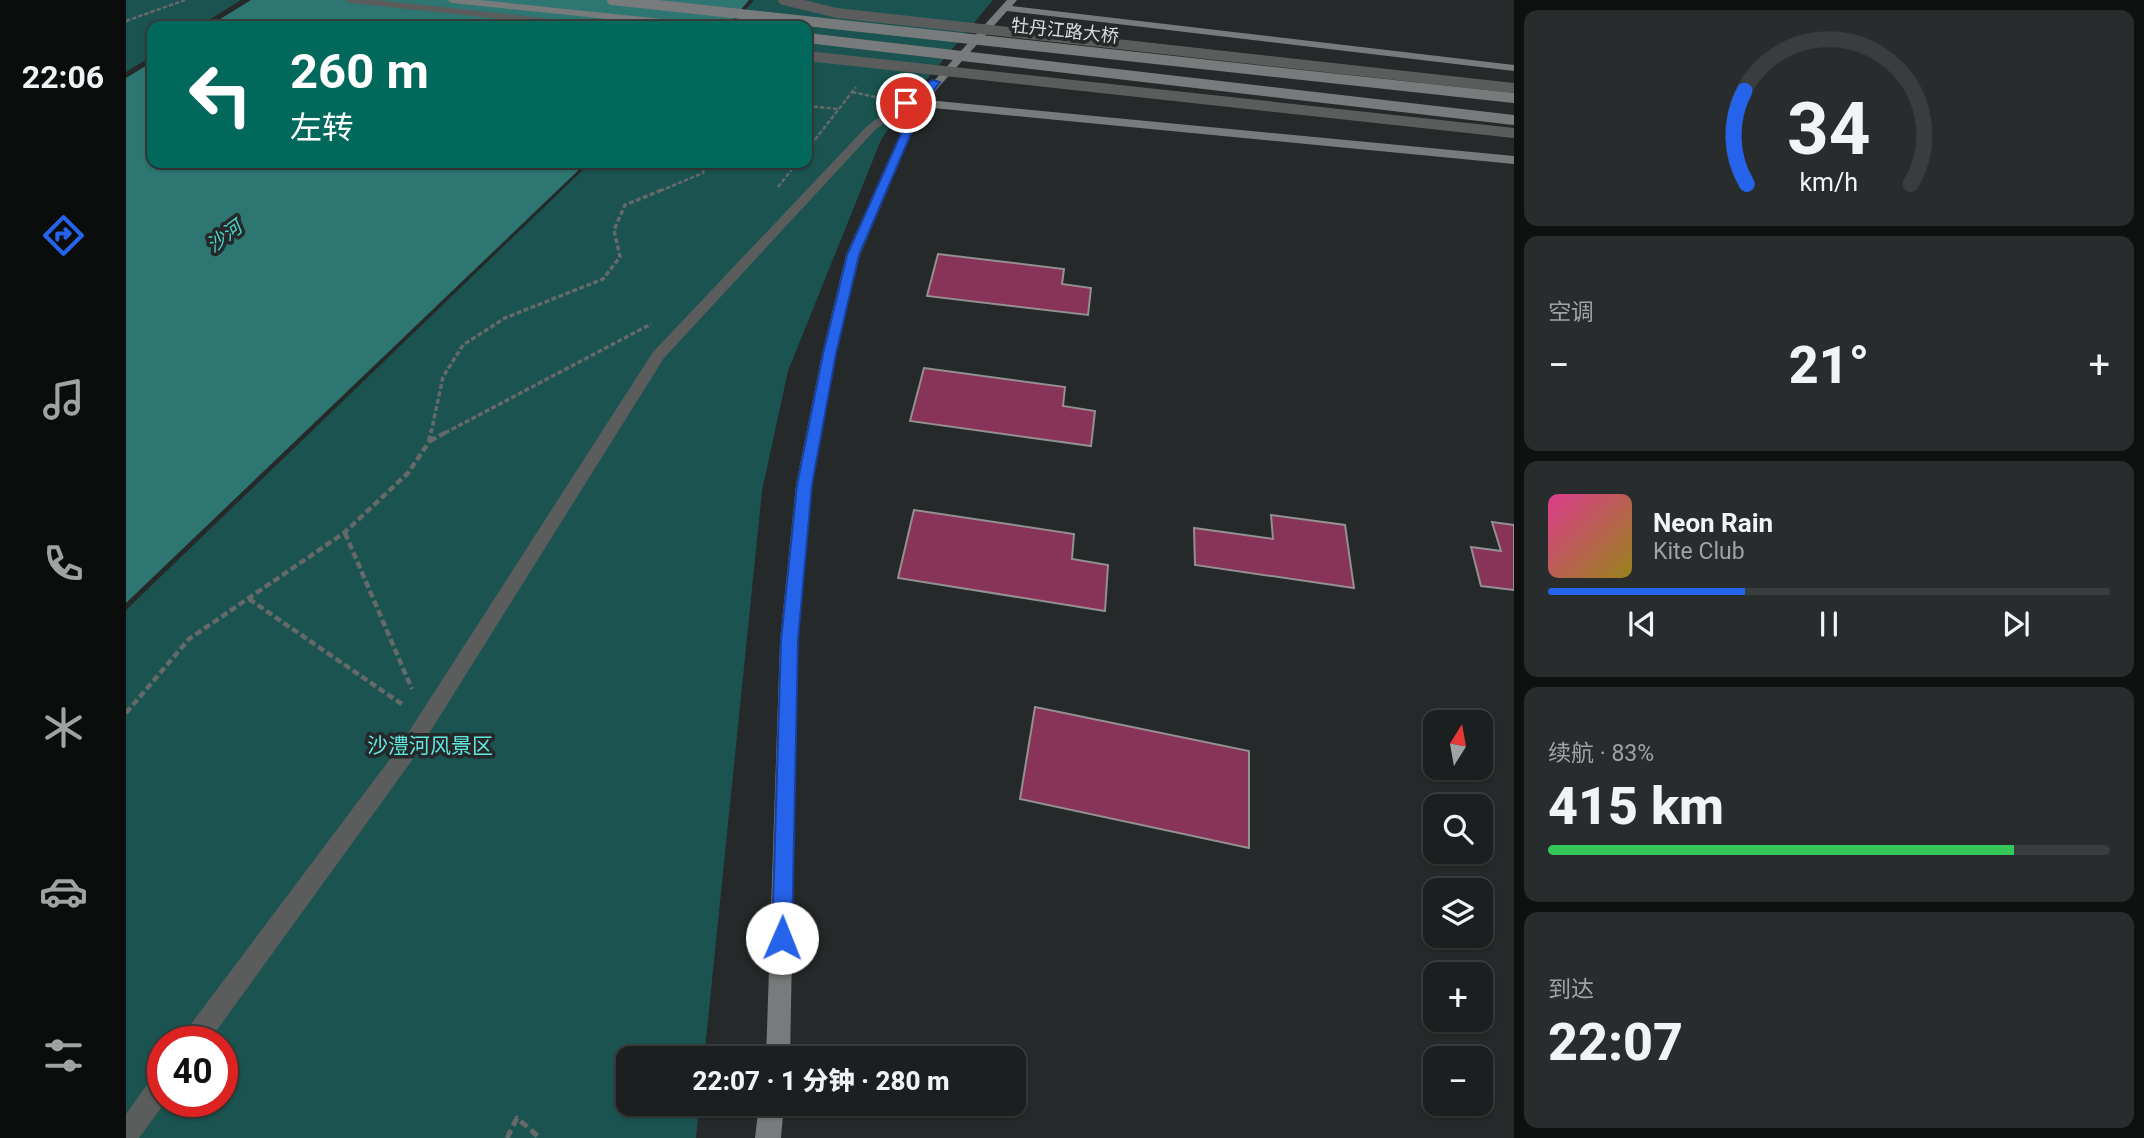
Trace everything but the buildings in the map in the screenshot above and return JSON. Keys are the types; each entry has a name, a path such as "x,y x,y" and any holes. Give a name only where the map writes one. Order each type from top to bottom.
{"street":[{"path":"350,0 544,21"},
{"path":"452,0 653,21"},
{"name":"牡丹江路大桥","path":"612,0 805,21"},
{"name":"牡丹江路大桥","path":"783,0 850,15 1514,88"},
{"path":"778,1046 789,640 804,485 829,354 853,255 919,103 935,82 1009,4 1514,68"},
{"name":"牡丹江路大桥","path":"812,22 1514,98"},
{"name":"牡丹江路大桥","path":"812,39 1514,120"},
{"path":"812,57 1514,133"},
{"path":"205,1026 426,722 658,355 871,128 935,82"},
{"path":"919,103 1514,160"},
{"path":"126,1135 147,1106"},
{"path":"768,1138 771,1116"}],"path":[{"path":"126,21 185,0"},
{"path":"812,142 855,88"},
{"path":"812,106 838,109"},
{"path":"126,713 189,639 344,533 408,473 429,442 443,377 463,345 505,318 603,279 620,257 614,230 625,205 703,173 704,168"},
{"path":"776,190 793,168"},
{"path":"429,442 638,329 701,308"},
{"path":"344,533 426,722"},
{"path":"249,599 426,722"},
{"path":"507,1138 517,1118 540,1138"}],"green space":[{"path":"126,0 241,0 207,21 147,21 147,59 126,72"},
{"name":"沙澧河风景区","path":"754,0 993,0 928,78 913,91 881,140 788,371 762,491 705,1046 616,1046 616,1116 698,1116 696,1138 126,1138 126,610 585,168 812,168 812,21 736,21"}],"water":[{"path":"251,0 749,0 731,21 217,21"},
{"name":"沙河","path":"147,65 147,168 581,168 126,603 126,78"}],"route":[{"path":"782,938 789,640 804,485 829,354 853,255 919,103 935,82 906,103"}]}
